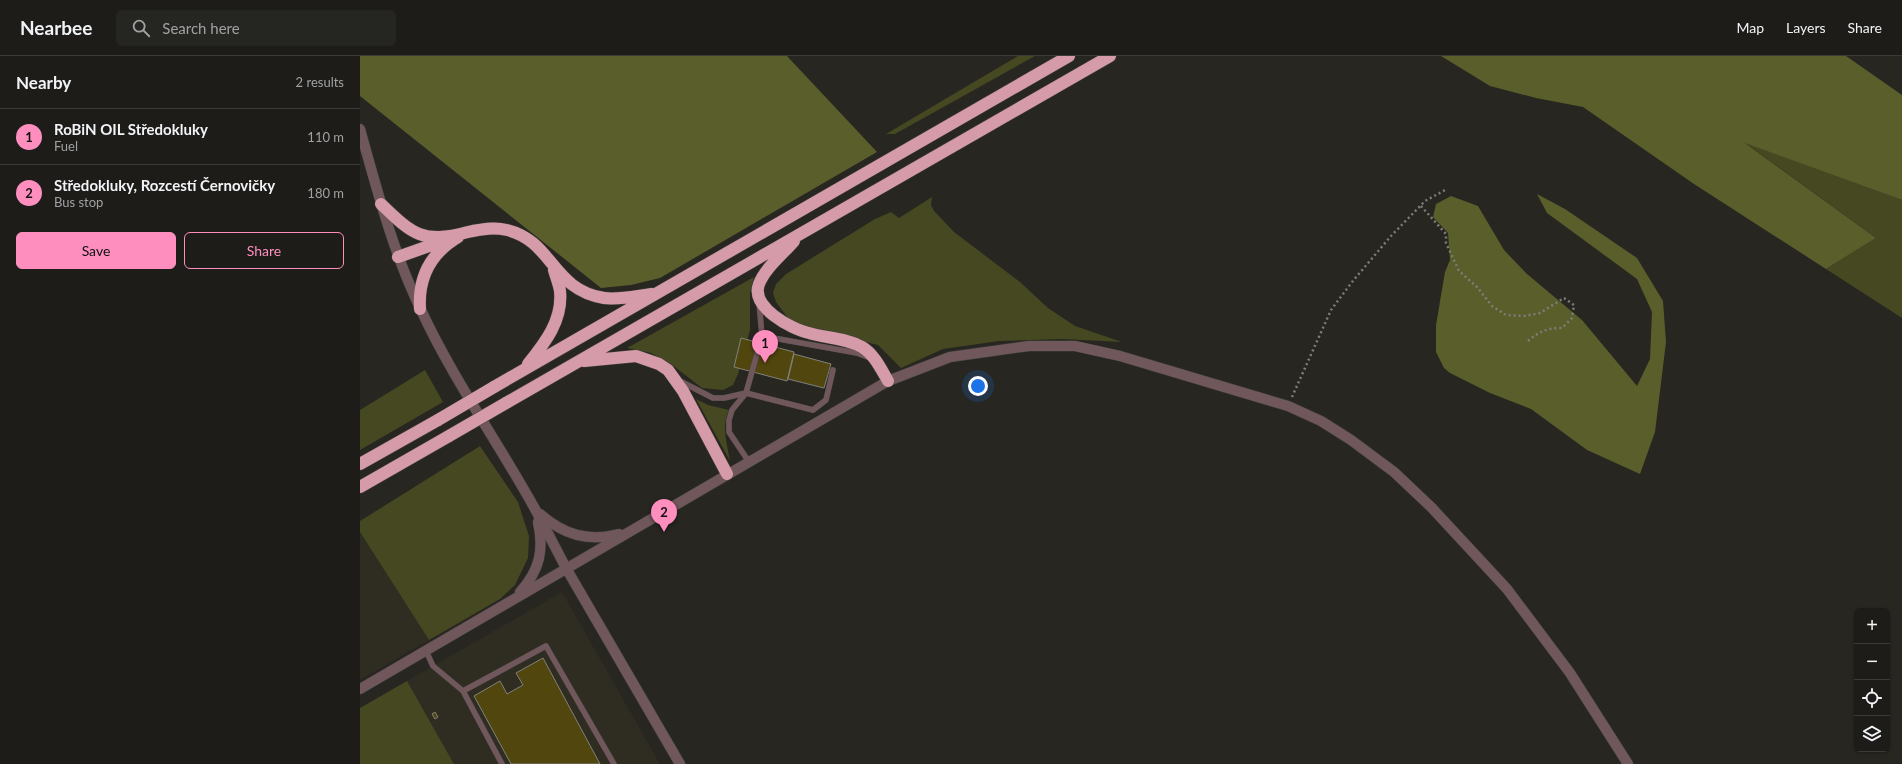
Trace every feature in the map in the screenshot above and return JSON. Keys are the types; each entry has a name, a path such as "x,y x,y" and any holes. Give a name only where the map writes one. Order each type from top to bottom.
{"highway":[{"path":"360,464 1070,56"},
{"path":"360,487 1110,56"},
{"path":"381,204 414,233 424,236 441,237 487,228 508,230 517,233 542,250 553,267 575,287 596,296 615,298 657,293"},
{"path":"398,257 468,232"},
{"path":"420,308 420,286 428,266 445,245 468,232"},
{"path":"802,233 765,273 758,285 760,298 770,313 794,328 863,347 876,361 888,381"},
{"path":"524,370 548,338 558,315 560,291 553,267"},
{"path":"579,361 636,356 660,364 676,379 727,474"}],"street":[{"path":"360,129 381,204 398,257 437,344 536,510 566,568 680,764"},
{"path":"360,689 888,381 950,357 1029,346 1075,346 1120,356 1288,406 1321,421 1351,440 1394,472 1432,508 1507,589 1570,673 1628,764"},
{"path":"536,510 550,523 579,537 594,538 611,536 630,531"},
{"path":"513,599 526,585 541,557 542,542 536,510"}],"lane":[{"path":"749,462 729,432 729,420 732,410 746,393 762,336 760,298"},
{"path":"762,336 857,353 876,361"},
{"path":"676,379 713,398 724,398 746,393 813,410 826,400 833,370"},
{"path":"463,691 546,646 614,764"},
{"path":"426,651 433,666 463,691 502,764"}],"path":[{"path":"1288,406 1331,310 1352,282 1391,236 1425,201 1447,189"},
{"path":"1421,206 1446,234 1446,243 1459,270 1477,287 1492,306 1506,315 1524,316 1540,313 1564,298 1574,305 1572,318 1562,328 1549,328 1540,331 1528,341"}],"shaded area":[{"path":"360,532 429,640 360,680"},
{"path":"562,592 660,764 454,764 407,681"}],"green space":[{"path":"360,56 787,56 877,152 660,278 631,285 601,288 360,96"},
{"path":"1018,56 1035,56 895,134 886,134"},
{"path":"1441,56 1846,56 1902,95 1902,200 1745,143 1876,238 1826,269 1694,184 1583,107 1536,98 1490,86"},
{"path":"1744,142 1902,200 1902,318 1826,269 1876,238"},
{"path":"1537,194 1565,209 1637,258 1663,301 1666,342 1655,432 1640,474 1587,450 1531,409 1490,393 1450,373 1444,368 1436,352 1436,325 1445,272 1450,260 1448,233 1433,217 1436,204 1451,196 1478,206 1504,250 1527,274 1582,320 1637,386 1650,359 1652,312 1637,279 1547,213"},
{"path":"932,197 931,205 934,211 954,232 1020,282 1048,308 1075,326 1122,342 1062,339 999,341 943,349 901,368 878,345 804,327 788,318 776,302 773,293 776,284 786,274 875,219 891,212 899,218"},
{"path":"754,277 750,293 750,330 738,374 733,385 723,390 702,388 671,364 651,353 627,348"},
{"path":"425,370 443,402 360,450 360,410"},
{"path":"696,399 708,405 729,410 725,422 725,429 730,461"},
{"path":"480,446 518,502 529,536 528,558 515,585 500,599 429,640 360,532 360,521"},
{"path":"407,681 454,764 360,764 360,708"}],"building":[{"path":"741,338 794,352 787,381 734,367"},
{"path":"794,354 831,364 824,388 788,379"},
{"path":"543,658 600,764 511,764 474,696 500,681 507,694 523,685 516,673"},
{"path":"435,712 438,717 435,719 432,714"}],"place":[{"name":"RoBiN OIL Středokluky","path":"765,363"},
{"name":"Středokluky, Rozcestí Černovičky","path":"664,532"}]}
